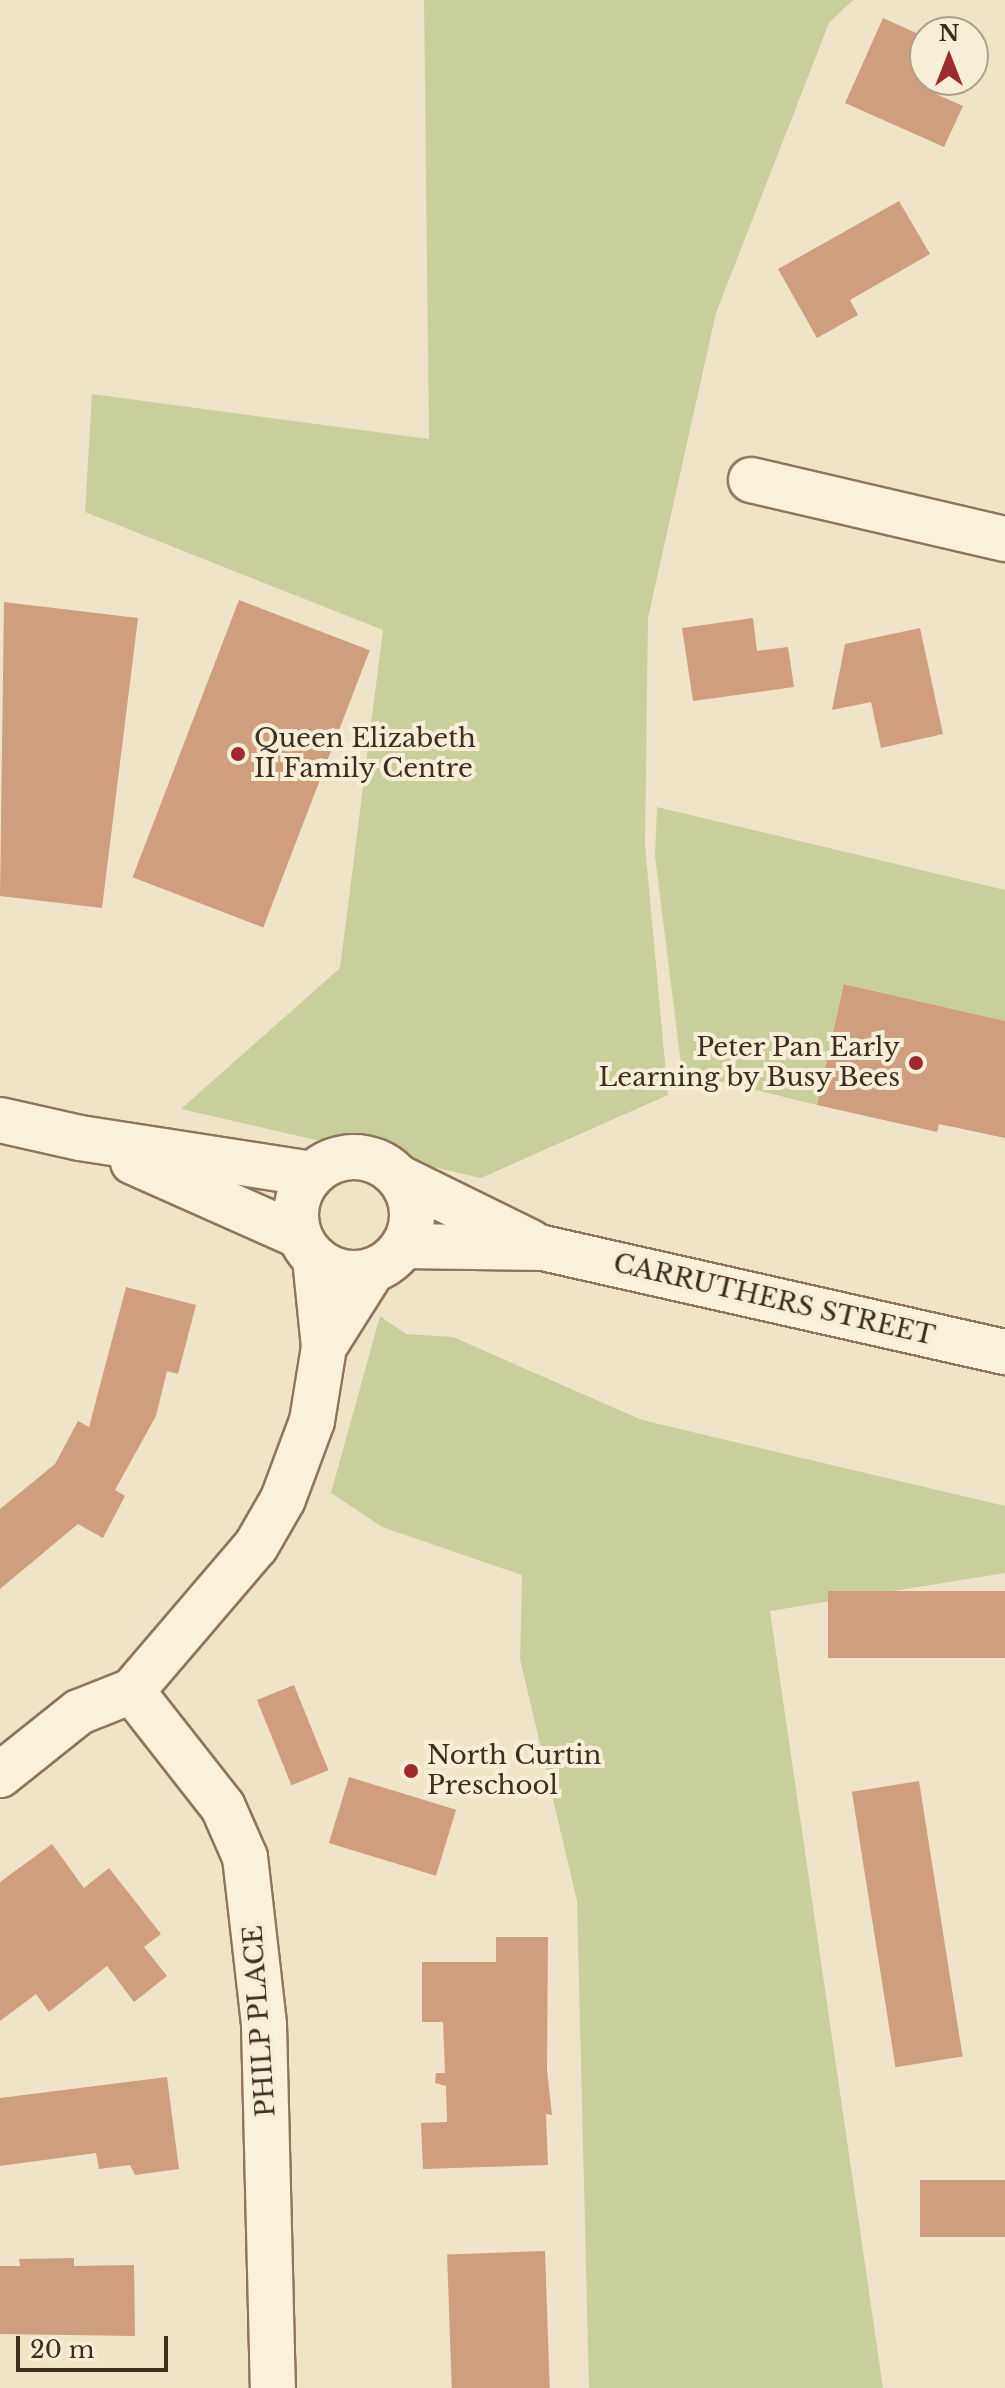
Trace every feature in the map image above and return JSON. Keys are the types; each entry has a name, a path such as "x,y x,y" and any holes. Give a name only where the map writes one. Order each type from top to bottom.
{"street":[{"path":"751,480 1005,539"},
{"path":"0,1120 80,1138 312,1174"},
{"path":"80,1138 307,1247 332,1269 388,1258"},
{"path":"0,1775 79,1712 132,1691 256,1546 283,1499 312,1421 324,1347 298,1199 312,1174 329,1162 367,1158 400,1178 413,1210 388,1258 324,1347"},
{"name":"CARRUTHERS STREET","path":"400,1178 543,1248 1005,1352"},
{"name":"CARRUTHERS STREET","path":"388,1258 543,1248"},
{"name":"PHILP PLACE","path":"132,1691 223,1807 245,1857 264,2025 273,2388"}],"green space":[{"path":"424,0 853,0 829,23 716,313 648,618 645,845 668,1095 481,1178 181,1109 340,968 383,630 85,512 92,394 429,439"},
{"path":"657,807 1005,890 1005,1021 845,984 817,1105 682,1072 655,856"},
{"path":"380,1316 406,1334 453,1337 642,1420 1005,1506 1005,1573 770,1611 883,2388 589,2388 577,1901 520,1659 522,1575 382,1527 331,1493"}],"building":[{"path":"883,18 909,30 909,96 940,96 963,106 944,147 845,103"},
{"path":"899,201 930,254 850,300 858,315 817,338 778,269"},
{"path":"239,600 370,650 263,927 133,877"},
{"path":"4,602 138,618 102,908 0,896"},
{"path":"753,618 757,651 788,647 794,687 693,701 682,628"},
{"path":"920,628 943,734 881,748 871,702 832,710 845,644"},
{"name":"Peter Pan Early Learning by Busy Bees","path":"844,984 1005,1021 1005,1138 939,1124 937,1132 817,1105"},
{"path":"126,1287 196,1305 178,1374 167,1371 156,1416 115,1490 125,1496 103,1538 78,1524 0,1589 0,1509 55,1464 78,1421 89,1427"},
{"path":"828,1591 1005,1591 1005,1658 828,1658"},
{"path":"294,1685 328,1770 291,1785 257,1700"},
{"path":"349,1777 456,1810 436,1876 329,1843"},
{"path":"919,1781 963,2057 895,2067 852,1792"},
{"path":"52,1844 84,1888 109,1868 161,1934 144,1947 167,1976 134,2002 107,1966 49,2012 36,1994 0,2021 0,1882"},
{"path":"496,1937 548,1937 547,2070 552,2115 546,2114 548,2165 423,2169 421,2123 447,2122 446,2086 435,2083 436,2073 445,2073 443,2022 422,2022 422,1962 496,1962"},
{"path":"167,2077 179,2169 135,2175 130,2165 99,2169 96,2153 0,2166 0,2098"},
{"path":"920,2180 1005,2180 1005,2237 920,2237"},
{"path":"545,2251 550,2388 452,2388 447,2254"},
{"path":"74,2258 74,2266 134,2265 135,2336 0,2334 0,2266 20,2266 19,2259"}],"place":[{"name":"Queen Elizabeth II Family Centre","path":"238,754"},
{"name":"Peter Pan Early Learning by Busy Bees","path":"916,1063"},
{"name":"North Curtin Preschool","path":"411,1771"}]}
